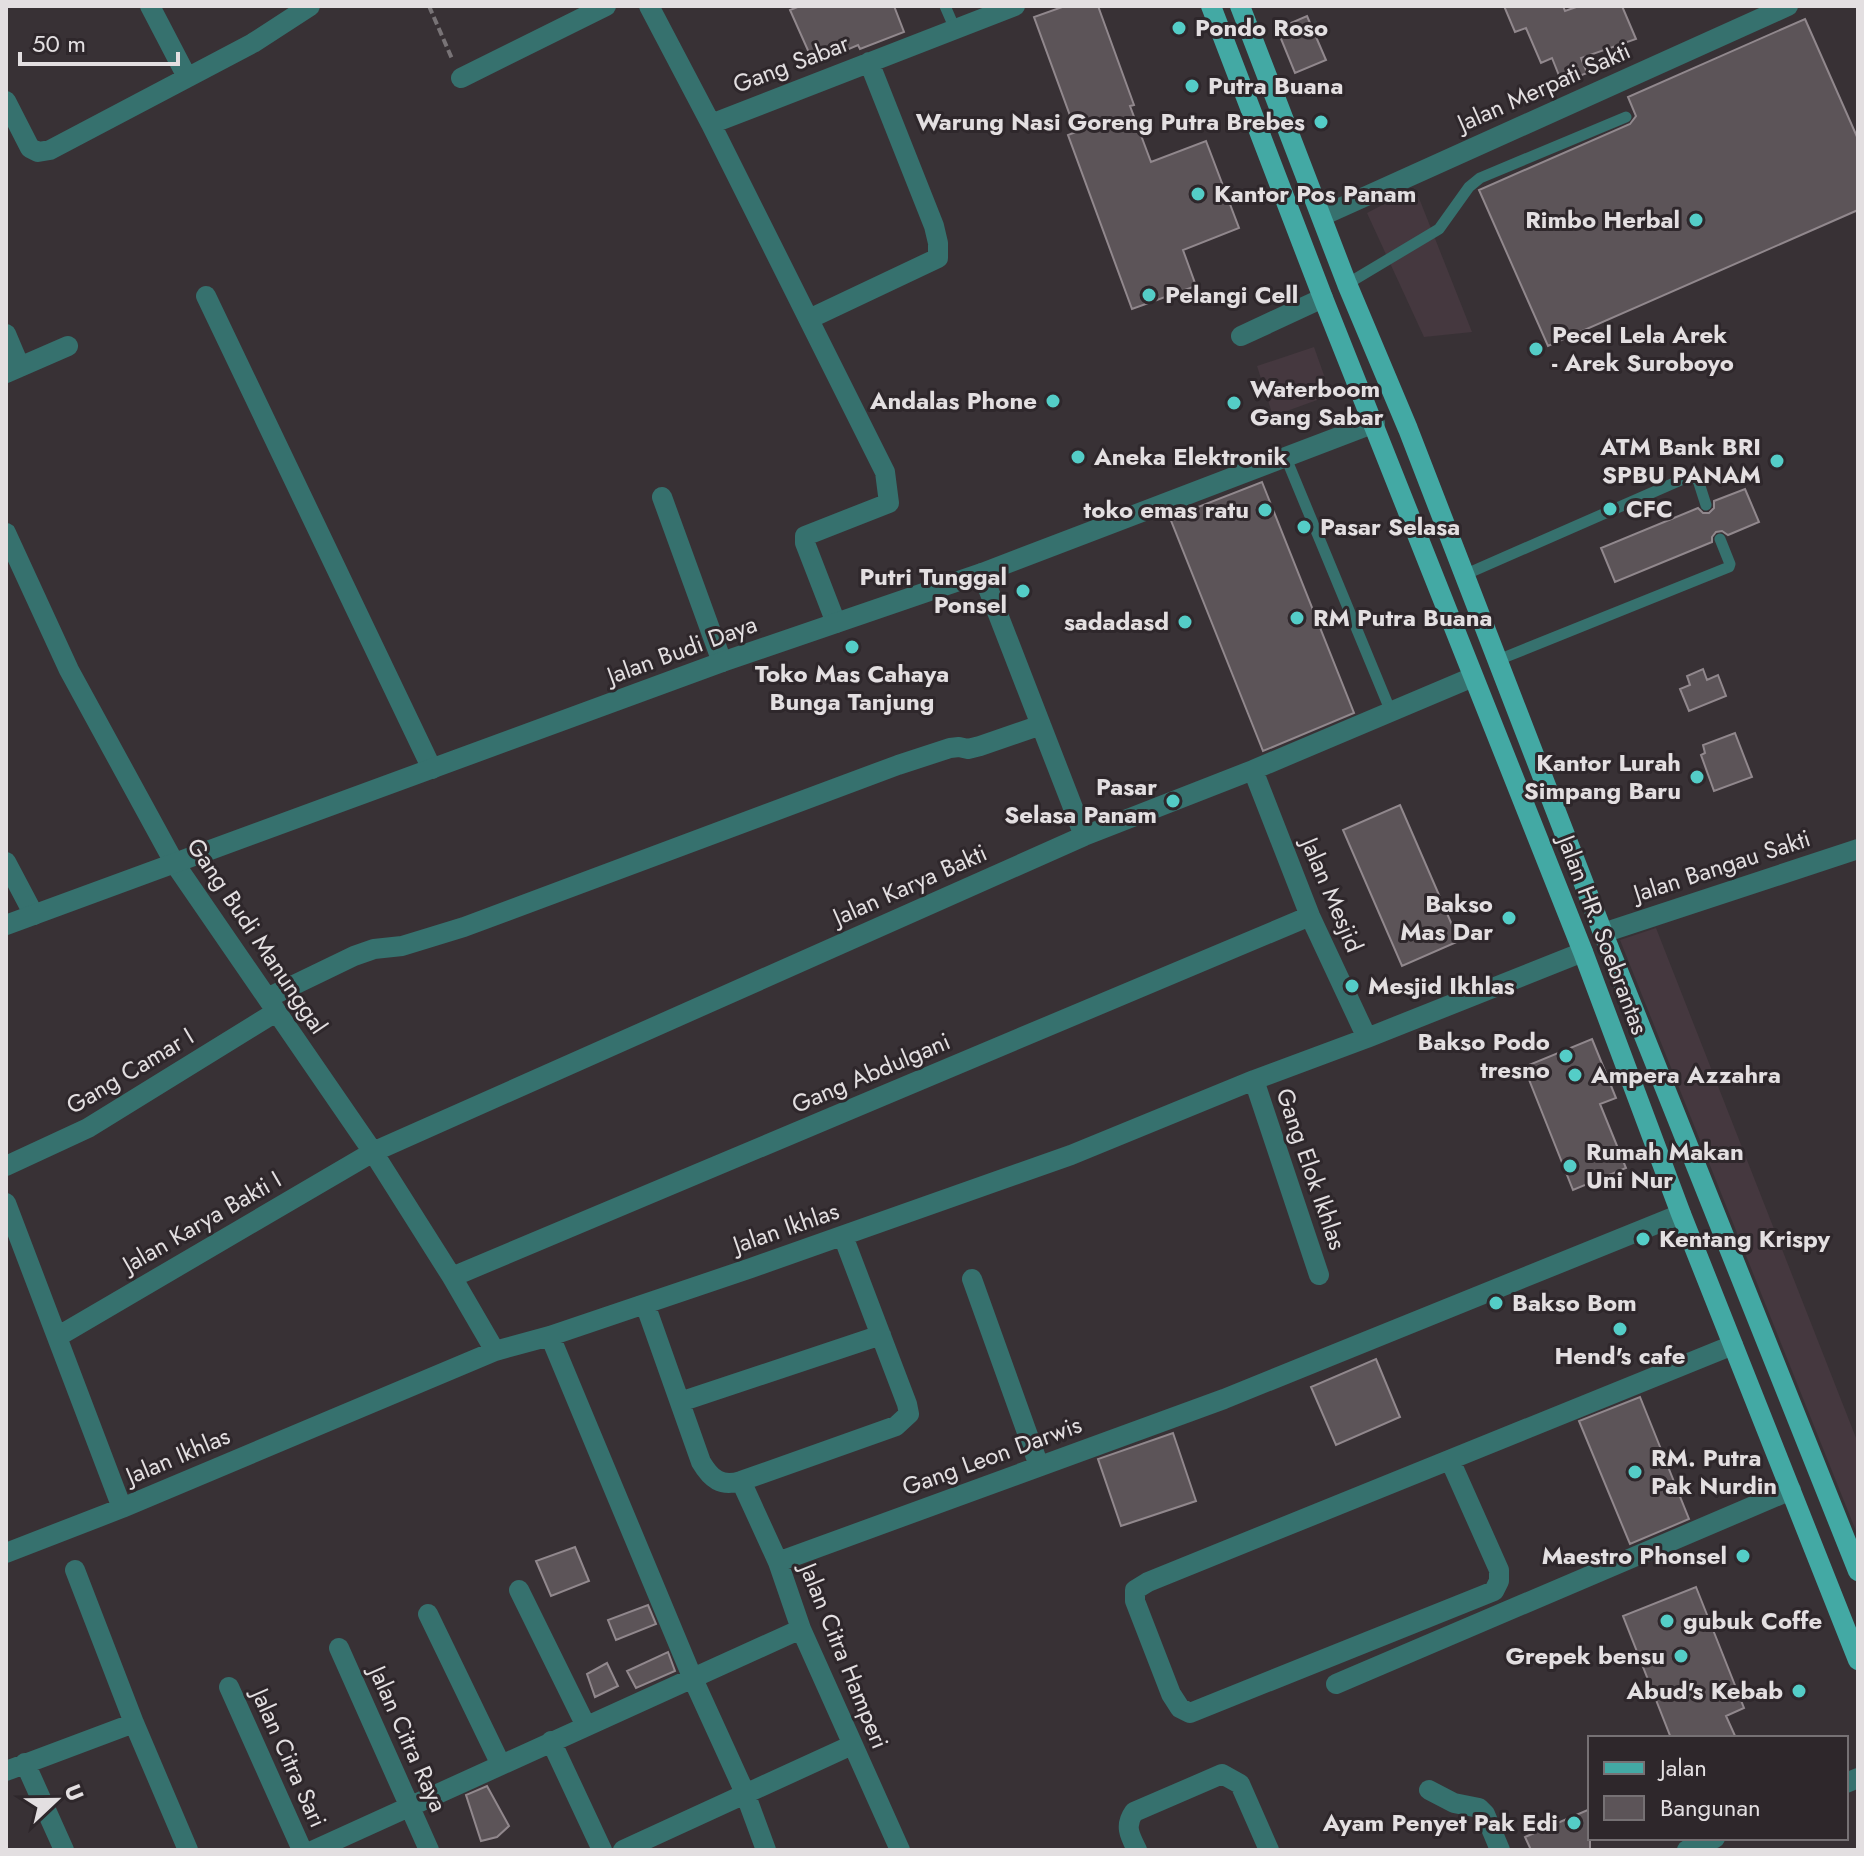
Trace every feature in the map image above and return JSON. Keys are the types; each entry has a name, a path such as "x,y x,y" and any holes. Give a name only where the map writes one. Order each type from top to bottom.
{"main road":[{"name":"Jalan HR. Soebrantas","path":"1211,6 1858,1660"},
{"name":"Jalan HR. Soebrantas","path":"1240,6 1603,933 1857,1568"},
{"path":"1662,1162 1692,1152"}],"street":[{"path":"150,6 187,77"},
{"path":"6,101 30,148 38,152 50,150 253,43 310,6"},
{"path":"461,78 606,6"},
{"path":"649,6 885,472 889,503 805,536 836,623"},
{"name":"Gang Sabar","path":"711,124 1015,6"},
{"name":"Jalan Merpati Sakti","path":"1322,216 1749,15 1788,6"},
{"path":"809,319 938,258 934,226 869,62"},
{"path":"206,296 432,769"},
{"path":"1241,336 1323,298"},
{"path":"6,334 13,370 68,346"},
{"name":"Jalan Budi Daya","path":"6,925 722,662 982,573 1375,423"},
{"path":"662,497 722,662"},
{"name":"Gang Budi Manunggal","path":"6,533 69,670 175,864 373,1152 495,1351"},
{"path":"982,573 1084,836"},
{"name":"Jalan Karya Bakti","path":"373,1152 1084,836 1253,770 1473,677"},
{"name":"Gang Camar I","path":"6,1166 88,1128 271,1005 354,956 374,949 402,946 464,927 898,765 950,748 980,746 1041,725"},
{"name":"Jalan Mesjid","path":"1253,770 1310,916 1367,1038"},
{"name":"Jalan Bangau Sakti","path":"1603,933 1858,849"},
{"path":"6,862 34,915"},
{"name":"Gang Abdulgani","path":"452,1277 1310,916"},
{"name":"Jalan Ikhlas","path":"6,1553 122,1508 495,1351 645,1304 1071,1155 1583,952"},
{"name":"Gang Elok Ikhlas","path":"1254,1080 1319,1275"},
{"name":"Jalan Karya Bakti I","path":"57,1337 373,1152"},
{"path":"6,1203 122,1508"},
{"name":"Gang Leon Darwis","path":"778,1562 1224,1399 1681,1214"},
{"path":"645,1304 701,1462 715,1480 724,1484 741,1481 896,1426 909,1414 843,1236"},
{"path":"972,1279 1039,1466"},
{"path":"680,1402 881,1335"},
{"path":"550,1336 693,1679 745,1793 766,1850"},
{"path":"1450,1460 1499,1570 1499,1581 1494,1591 1190,1713 1180,1708 1171,1694 1135,1601 1135,1590 1148,1582 1733,1345"},
{"name":"Jalan Citra Hamperi","path":"741,1481 778,1562 801,1629 900,1850"},
{"path":"1336,1684 1791,1490"},
{"path":"75,1570 134,1723 188,1850"},
{"path":"519,1590 586,1726"},
{"path":"428,1614 501,1765"},
{"path":"314,1850 801,1629"},
{"name":"Jalan Citra Raya","path":"339,1648 429,1850"},
{"name":"Jalan Citra Sari","path":"229,1687 302,1850"},
{"path":"64,1850 15,1767 134,1723"},
{"path":"551,1741 602,1850"},
{"path":"623,1850 852,1745"},
{"path":"1137,1850 1128,1831 1134,1812 1222,1774 1240,1784 1269,1850"},
{"path":"1429,1790 1454,1803 1479,1808 1485,1814 1500,1850"},
{"path":"1687,1850 1710,1840"}],"lane":[{"path":"945,6 955,29"},
{"path":"1347,284 1439,229 1469,187 1480,178 1626,117"},
{"path":"1286,458 1391,712"},
{"path":"1464,575 1690,476 1698,480 1706,505"},
{"path":"1498,660 1726,569 1730,564 1720,539"}],"path":[{"path":"429,6 461,78"}],"shaded area":[{"path":"1415,188 1472,332 1424,337 1367,213"},
{"path":"1314,347 1331,395 1273,416 1257,366"},
{"path":"1656,928 1858,1443 1858,1536 1620,940"}],"building":[{"path":"800,6 894,6 904,32 860,49 858,45 814,64 790,10"},
{"path":"1065,6 1098,6 1151,162 1206,141 1239,228 1183,250 1196,286 1132,309 1068,135 1076,132 1034,17"},
{"path":"1504,6 1563,6 1565,11 1579,6 1622,6 1636,39 1581,58 1587,73 1562,83 1552,58 1541,63 1526,28 1515,32"},
{"path":"1307,16 1326,60 1295,73 1277,29"},
{"path":"1805,19 1858,139 1858,210 1548,346 1479,190 1630,124 1636,116 1628,97"},
{"path":"1262,482 1354,713 1263,751 1170,518"},
{"path":"1745,489 1759,522 1728,535 1722,531 1716,532 1712,542 1615,582 1601,548 1698,508 1703,513 1709,513 1714,508 1714,501"},
{"path":"1703,669 1707,680 1718,675 1726,696 1689,711 1680,689 1690,685 1687,676"},
{"path":"1735,733 1752,777 1714,791 1701,755 1705,753 1703,745"},
{"path":"1400,805 1459,941 1402,966 1343,830"},
{"path":"1592,1039 1616,1098 1600,1104 1626,1168 1573,1190 1524,1067"},
{"path":"1376,1359 1400,1417 1336,1445 1311,1387"},
{"name":"RM. Putra Pak Nurdin","path":"1640,1397 1689,1519 1630,1544 1579,1421"},
{"path":"1173,1433 1196,1501 1121,1526 1098,1459"},
{"path":"575,1547 589,1581 551,1596 536,1561"},
{"path":"1696,1587 1744,1708 1726,1716 1735,1736 1670,1736 1623,1616"},
{"path":"648,1605 656,1624 616,1640 608,1620"},
{"path":"668,1652 675,1671 636,1688 627,1671"},
{"path":"607,1663 618,1686 595,1697 587,1674"},
{"path":"487,1786 509,1826 497,1837 481,1841 466,1795"},
{"name":"Ayam Penyet Pak Edi","path":"1588,1810 1590,1850 1531,1850 1525,1837"}],"place":[{"name":"Pondo Roso","path":"1179,28"},
{"name":"Putra Buana","path":"1192,86"},
{"name":"Warung Nasi Goreng Putra Brebes","path":"1321,122"},
{"name":"Kantor Pos Panam","path":"1198,194"},
{"name":"Rimbo Herbal","path":"1696,220"},
{"name":"Pelangi Cell","path":"1149,295"},
{"name":"Pecel Lela Arek - Arek Suroboyo","path":"1536,349"},
{"name":"Andalas Phone","path":"1053,401"},
{"name":"Waterboom Gang Sabar","path":"1234,403"},
{"name":"Aneka Elektronik","path":"1078,457"},
{"name":"ATM Bank BRI SPBU PANAM","path":"1777,461"},
{"name":"CFC","path":"1610,509"},
{"name":"toko emas ratu","path":"1265,510"},
{"name":"Pasar Selasa","path":"1304,527"},
{"name":"Putri Tunggal Ponsel","path":"1023,591"},
{"name":"RM Putra Buana","path":"1297,618"},
{"name":"sadadasd","path":"1185,622"},
{"name":"Toko Mas Cahaya Bunga Tanjung","path":"852,647"},
{"name":"Kantor Lurah Simpang Baru","path":"1697,777"},
{"name":"Pasar Selasa Panam","path":"1173,801"},
{"name":"Bakso Mas Dar","path":"1509,918"},
{"name":"Mesjid Ikhlas","path":"1352,986"},
{"name":"Bakso Podo tresno","path":"1566,1056"},
{"name":"Ampera Azzahra","path":"1575,1075"},
{"name":"Rumah Makan Uni Nur","path":"1570,1166"},
{"name":"Kentang Krispy","path":"1643,1239"},
{"name":"Bakso Bom","path":"1496,1303"},
{"name":"Hend's cafe","path":"1620,1329"},
{"name":"RM. Putra Pak Nurdin","path":"1635,1472"},
{"name":"Maestro Phonsel","path":"1743,1556"},
{"name":"gubuk Coffe","path":"1667,1621"},
{"name":"Grepek bensu","path":"1681,1656"},
{"name":"Abud's Kebab","path":"1799,1691"},
{"name":"Ayam Penyet Pak Edi","path":"1574,1823"}]}
